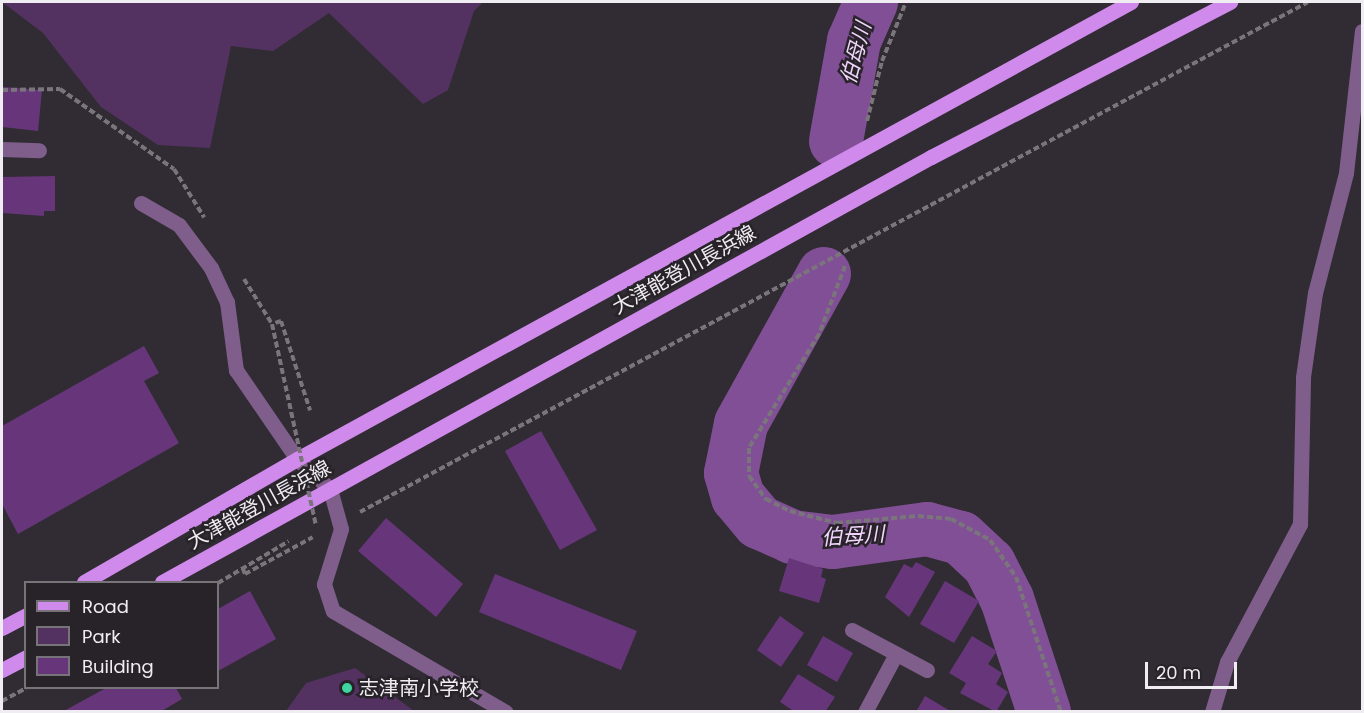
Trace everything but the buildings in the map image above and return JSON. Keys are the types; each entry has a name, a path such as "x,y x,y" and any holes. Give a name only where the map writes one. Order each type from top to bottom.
{"main road":[{"name":"大津能登川長浜線","path":"86,581 297,459 1131,2"},
{"name":"大津能登川長浜線","path":"164,581 931,157 1230,2"},
{"path":"2,628 24,616"},
{"path":"2,670 24,658"}],"street":[{"path":"1212,711 1227,662 1300,525 1303,377 1315,293 1346,173 1362,31"},
{"path":"2,149 39,150"},
{"path":"141,203 179,225 211,268 227,302 236,370 297,459 330,489 341,529 324,584 333,611 506,711"},
{"path":"852,630 927,670"},
{"path":"865,711 896,654"}],"path":[{"path":"867,128 882,61 906,2"},
{"path":"350,517 1308,2"},
{"path":"2,90 60,89 174,170 211,227"},
{"path":"845,266 819,334 749,448 749,476 766,499 790,511 837,524 918,516 951,519 990,540 1016,577 1061,711"},
{"path":"219,582 316,525 272,324 242,275"},
{"path":"272,324 281,321 310,410"},
{"path":"243,569 245,574 319,534"},
{"path":"2,701 24,688"}],"green space":[{"path":"2,2 483,2 474,11 448,90 423,104 329,13 273,51 231,46 210,148 158,145 101,107 43,33"},
{"path":"355,668 414,711 286,711 306,683"}],"waterway":[{"name":"伯母川","path":"836,141 854,41 871,2"},
{"name":"伯母川","path":"824,274 741,424 731,473 738,497 759,522 792,537 833,542 927,529 961,538 989,564 1007,599 1044,712"}],"place":[{"name":"志津南小学校","path":"347,688"}]}
